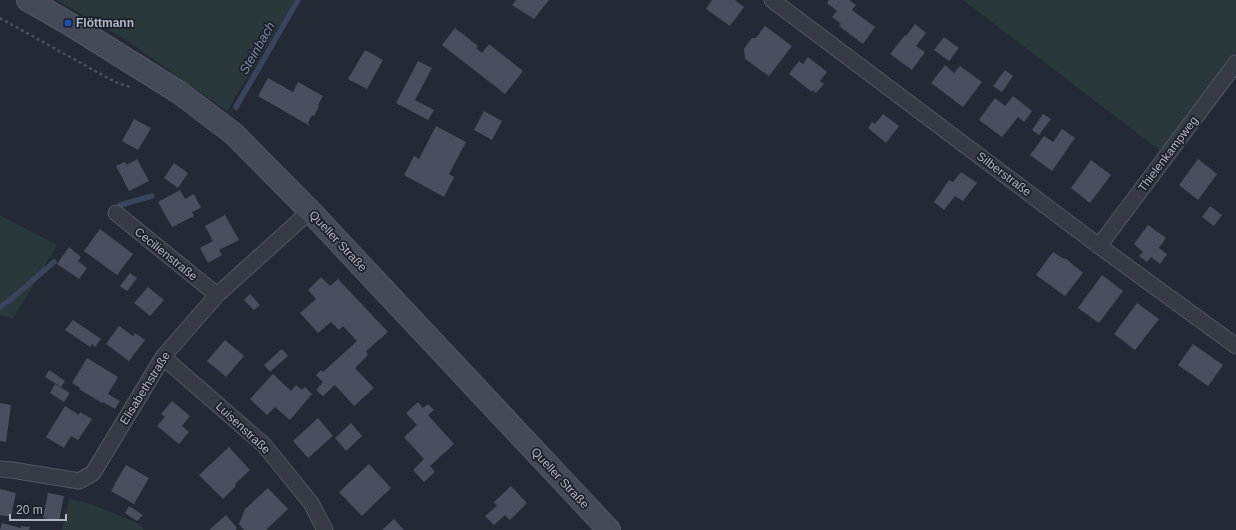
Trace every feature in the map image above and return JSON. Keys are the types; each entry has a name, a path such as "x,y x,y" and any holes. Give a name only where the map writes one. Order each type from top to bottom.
{"street":[{"name":"Queller Straße","path":"28,0 68,23 180,93 234,134 310,210 609,530"},
{"name":"Silberstraße","path":"772,0 1099,246 1236,346"},
{"name":"Thielenkampweg","path":"1099,246 1236,63"},
{"name":"Elisabethstraße","path":"0,470 12,470 79,481 93,473 163,357 217,296 310,210"},
{"name":"Cecilienstraße","path":"116,213 217,296"},
{"name":"Luisenstraße","path":"163,357 264,445 311,503 325,530"}],"path":[{"path":"0,18 115,82 136,89"}],"shaded area":[{"path":"56,0 295,0 227,111 126,40"},
{"path":"963,0 1236,0 1236,52 1162,152"},
{"path":"0,215 57,245 13,319 0,315"},
{"path":"69,499 91,504 140,524 144,530 62,530"}],"building":[{"path":"516,0 549,0 534,19 512,5"},
{"path":"712,0 735,0 744,7 730,26 706,9"},
{"path":"829,0 849,0 856,5 852,10 875,27 863,44 839,26 841,24 832,17 837,11 827,3"},
{"path":"915,24 926,33 916,46 925,52 912,70 890,54"},
{"path":"765,26 792,46 769,76 745,59 744,49 752,38 756,38"},
{"path":"455,28 478,46 476,48 482,53 489,44 523,71 505,94 442,45"},
{"path":"944,37 959,48 949,61 934,50"},
{"path":"365,50 383,60 367,89 348,79"},
{"path":"808,57 827,72 820,81 824,84 816,93 813,90 812,92 789,74 799,61 803,64"},
{"path":"418,61 432,68 415,100 434,110 428,120 396,103"},
{"path":"945,65 954,73 960,66 982,82 963,107 931,83"},
{"path":"1005,70 1013,76 1002,92 993,86"},
{"path":"268,78 293,92 298,82 323,96 314,116 312,115 308,123 310,126 258,96"},
{"path":"1013,96 1032,111 1024,122 1018,117 1002,137 979,120 995,98 1005,106"},
{"path":"484,111 502,121 492,140 474,130"},
{"path":"883,114 899,126 886,143 868,128 872,122 875,124"},
{"path":"1043,114 1051,119 1039,135 1032,130"},
{"path":"134,119 151,128 138,150 122,141"},
{"path":"436,126 466,142 449,174 454,177 444,197 404,175 414,156 419,159"},
{"path":"1062,129 1075,138 1052,171 1030,155 1044,136 1053,142"},
{"path":"137,159 149,181 129,191 116,166 125,162 127,165"},
{"path":"1198,159 1217,174 1198,200 1179,185"},
{"path":"1091,160 1111,175 1090,203 1071,188"},
{"path":"174,163 188,173 178,188 164,178"},
{"path":"961,172 977,183 963,201 955,196 944,210 934,202 949,180 953,182"},
{"path":"180,190 185,199 194,194 201,208 192,212 194,216 172,227 158,202"},
{"path":"1210,206 1222,215 1214,226 1202,217"},
{"path":"225,215 239,240 219,250 222,255 208,263 200,248 213,241 205,226"},
{"path":"1148,225 1166,238 1159,248 1167,254 1160,264 1151,257 1147,262 1139,256 1143,252 1134,244"},
{"path":"100,229 133,254 117,275 84,251"},
{"path":"69,247 81,257 78,261 87,268 79,279 57,264"},
{"path":"1053,252 1064,259 1065,258 1083,273 1065,296 1036,275"},
{"path":"130,273 137,278 127,291 120,286"},
{"path":"1102,275 1123,291 1099,323 1078,308"},
{"path":"321,277 330,286 338,279 388,332 366,351 368,355 355,368 374,388 354,406 335,385 323,396 316,390 323,382 316,375 321,370 323,372 357,341 343,326 339,330 331,322 318,333 300,313 316,299 308,290"},
{"path":"148,287 164,300 150,316 134,303"},
{"path":"250,294 260,305 254,310 244,300"},
{"path":"1137,303 1159,319 1135,350 1114,334"},
{"path":"73,320 101,339 95,347 92,344 90,347 65,330"},
{"path":"119,326 133,336 135,333 145,340 129,361 106,344"},
{"path":"225,340 244,356 226,377 207,361"},
{"path":"1193,344 1223,365 1208,386 1178,365"},
{"path":"282,349 288,356 270,372 264,365"},
{"path":"87,358 118,377 108,394 120,401 115,409 103,402 102,403 72,383"},
{"path":"49,370 65,381 61,387 45,377"},
{"path":"273,374 291,391 296,385 302,390 305,387 312,394 290,420 275,407 267,415 250,399"},
{"path":"55,384 70,393 64,402 50,393"},
{"path":"172,401 190,416 182,426 189,432 179,444 157,426 165,417 161,414"},
{"path":"418,402 423,408 428,404 434,410 428,415 454,444 430,466 435,472 424,482 413,470 424,459 404,437 417,425 406,413"},
{"path":"0,403 11,405 6,442 0,441"},
{"path":"65,406 79,415 80,412 92,419 78,440 71,436 64,448 46,437"},
{"path":"318,418 333,436 308,458 293,441"},
{"path":"351,423 362,436 346,451 335,438"},
{"path":"229,447 250,470 235,484 236,486 223,499 199,475"},
{"path":"369,464 391,488 362,516 339,492"},
{"path":"126,465 149,478 134,504 111,491"},
{"path":"511,486 527,503 510,520 505,515 494,525 485,516 497,506 494,502"},
{"path":"268,488 288,509 266,530 244,530 239,524 245,509"},
{"path":"0,489 16,493 11,517 0,515"},
{"path":"48,493 64,496 59,521 43,518"},
{"path":"129,506 143,515 137,521 125,513"},
{"path":"226,515 237,528 235,530 209,530"},
{"path":"394,519 404,530 382,530"},
{"path":"2,523 21,528 21,526 30,527 29,530 0,530"}],"waterway":[{"name":"Steinbach","path":"236,107 298,0"},
{"name":"Steinbach","path":"120,205 152,196"},
{"name":"Steinbach","path":"0,307 54,262"}],"place":[{"name":"Flöttmann","path":"68,23"}]}
